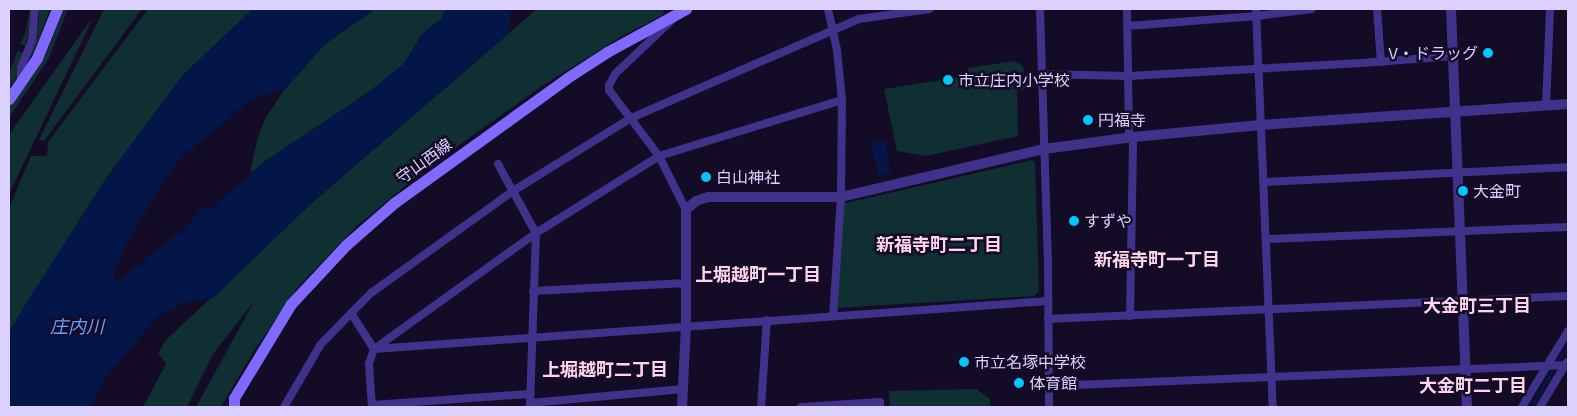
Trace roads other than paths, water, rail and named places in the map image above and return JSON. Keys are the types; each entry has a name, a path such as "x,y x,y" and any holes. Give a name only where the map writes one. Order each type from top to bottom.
{"main road":[{"path":"9,99 37,58 58,9"},
{"name":"守山西線","path":"232,404 291,304 346,245 394,203 606,52 684,10"}],"street":[{"path":"21,80 21,68 32,41 36,9"},
{"path":"828,9 840,69 842,100 841,197 833,316"},
{"path":"284,407 321,344 371,293 513,191 630,118 859,19 929,9"},
{"path":"1040,9 1049,407"},
{"path":"1127,9 1131,138 1130,316"},
{"path":"1128,26 1257,12 1312,9"},
{"path":"1377,9 1381,62"},
{"path":"1451,9 1456,172 1467,407"},
{"path":"1546,106 1550,9"},
{"path":"682,407 686,326 686,210 658,156 609,90 609,85 616,73 684,10"},
{"path":"1257,12 1260,125 1265,182 1273,407"},
{"path":"1042,74 1128,76 1381,62 1453,56"},
{"path":"530,394 372,406 369,364 374,349 536,234 658,156 842,100"},
{"path":"686,210 696,201 708,198 841,197 1044,148 1260,125 1568,104"},
{"path":"498,164 536,234 530,405 683,389"},
{"path":"1265,182 1568,167"},
{"path":"1267,240 1568,227"},
{"path":"533,291 686,283"},
{"path":"1048,319 1568,296"},
{"path":"374,349 1048,301"},
{"path":"351,313 374,349"},
{"path":"761,407 767,320"},
{"path":"1522,407 1548,367 1568,331"},
{"path":"1049,386 1548,367 1567,363"},
{"path":"1540,407 1567,363"},
{"path":"801,407 880,402 880,407"}],"water":[{"name":"庄内川","path":"253,9 375,9 325,44 285,89 265,94 246,104 180,159 164,180 125,247 114,272 114,279 119,280 187,226 202,208 212,208 265,161 366,94 404,64 422,34 441,19 446,9 511,9 508,34 314,201 213,298 185,302 156,318 101,384 91,407 9,407 9,332 30,297 105,180 183,75"},
{"path":"884,140 891,173 878,176 871,143"}],"waterway":[{"path":"1531,407 1568,344"}],"place":[{"name":"V・ドラッグ","path":"1488,53"},
{"name":"市立庄内小学校","path":"948,80"},
{"name":"円福寺","path":"1088,120"},
{"name":"白山神社","path":"706,177"},
{"name":"大金町","path":"1463,191"},
{"name":"すずや","path":"1074,221"},
{"name":"市立名塚中学校","path":"964,362"},
{"name":"体育館","path":"1019,383"}],"district":[{"name":"新福寺町二丁目","path":"939,244"},
{"name":"新福寺町一丁目","path":"1157,259"},
{"name":"上堀越町一丁目","path":"758,274"},
{"name":"大金町三丁目","path":"1477,305"},
{"name":"上堀越町二丁目","path":"605,369"},
{"name":"大金町二丁目","path":"1473,385"}]}
